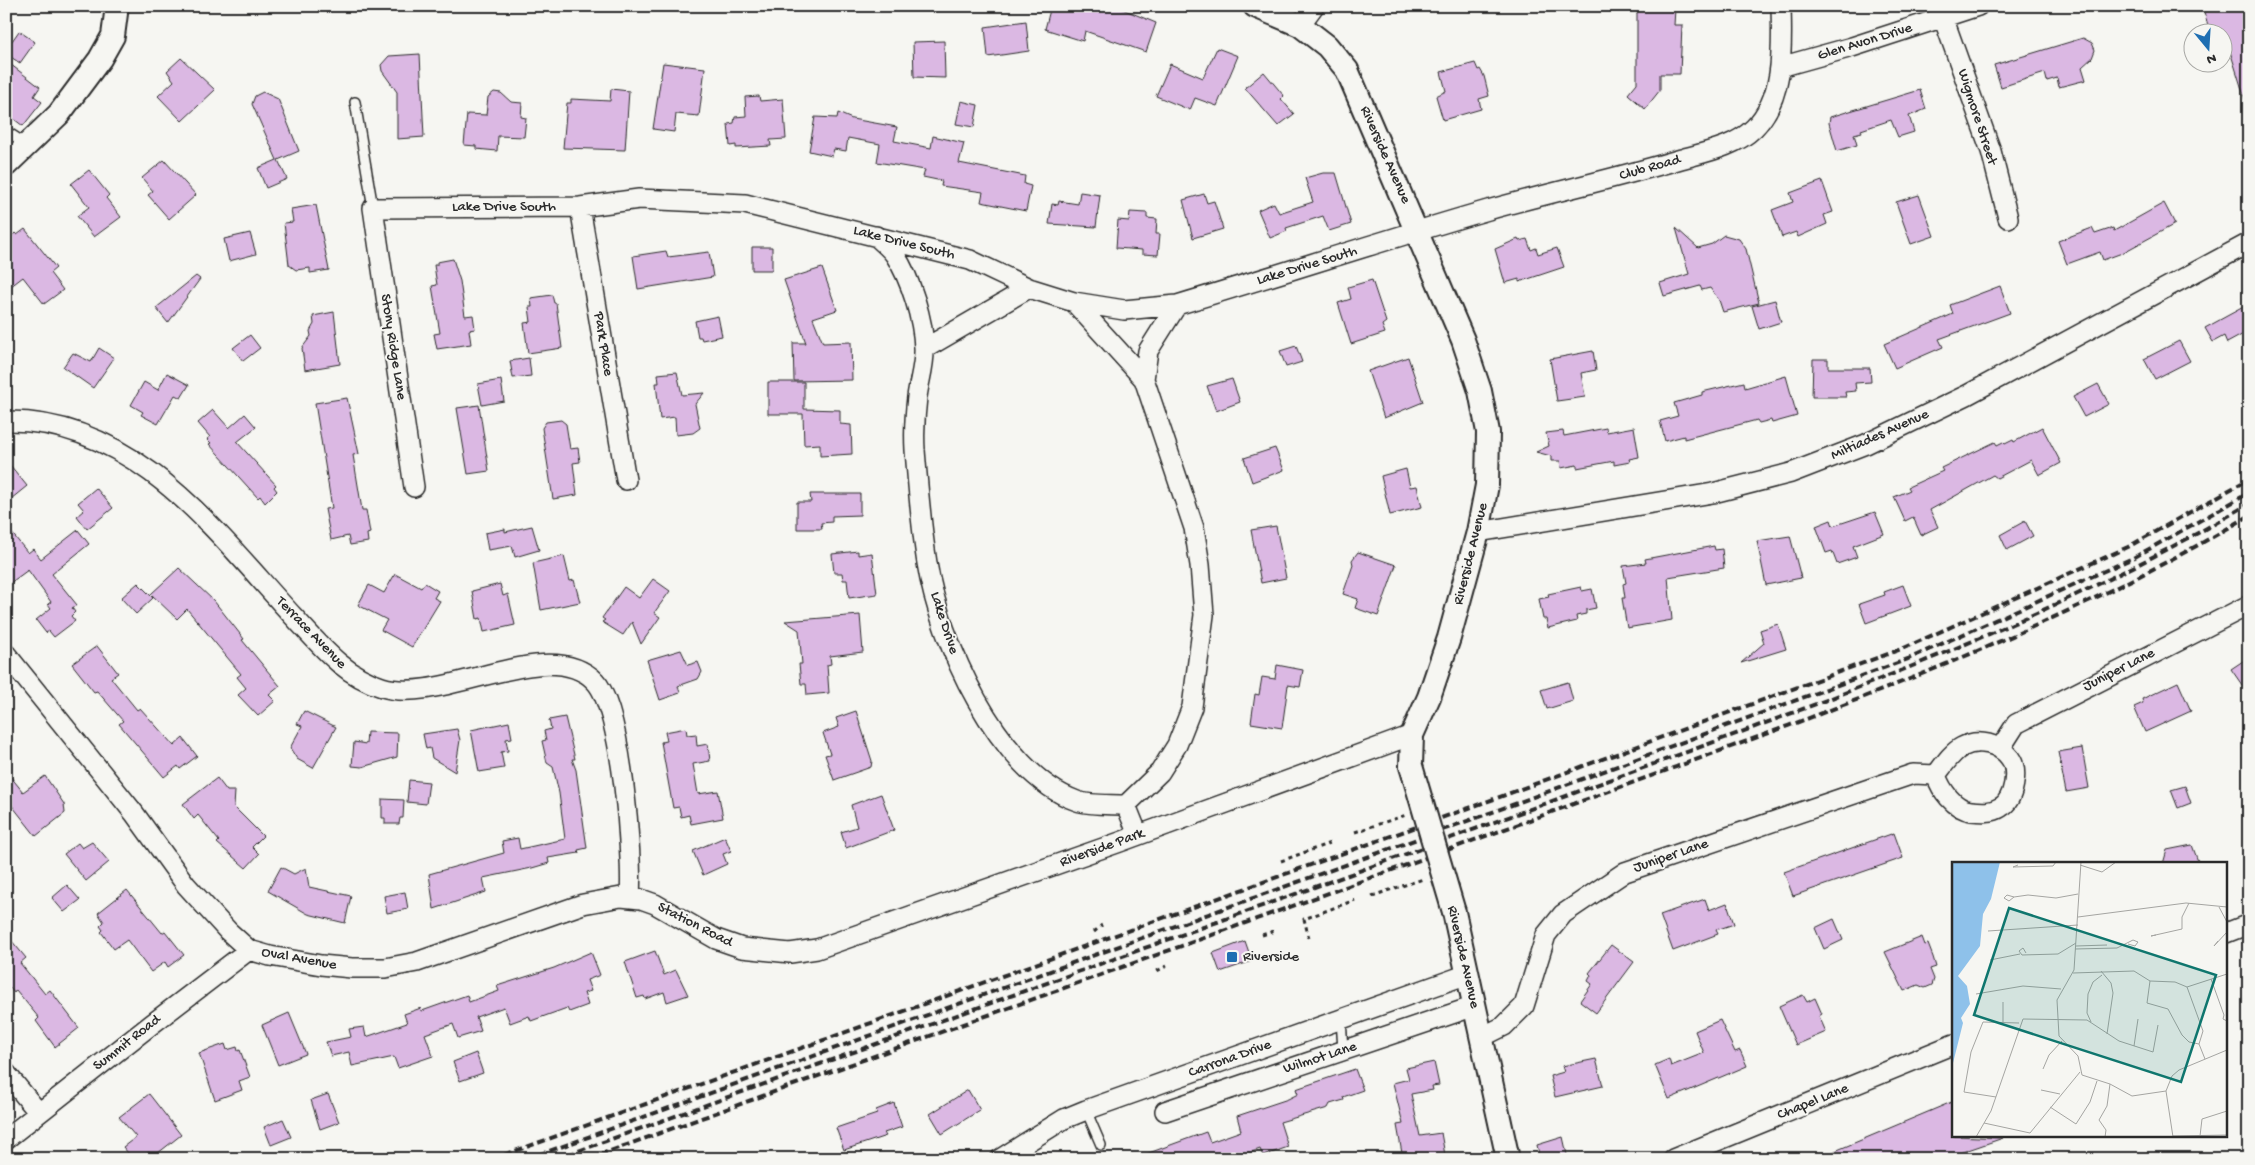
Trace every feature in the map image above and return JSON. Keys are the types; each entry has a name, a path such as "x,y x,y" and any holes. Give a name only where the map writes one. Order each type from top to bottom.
{"street":[{"path":"6,165 28,146 59,114 100,59 113,36 117,6"},
{"name":"Riverside Avenue","path":"1255,6 1300,25 1327,46 1347,70 1463,340 1485,414 1488,432 1488,466 1478,532 1449,638 1429,697 1412,734 1411,766 1454,912 1508,1159"},
{"path":"1300,25 1314,6"},
{"name":"Club Road","path":"1418,232 1488,210 1654,168 1731,144 1743,137 1761,119 1774,96 1780,67 1782,42 1781,6"},
{"name":"Glen Avon Drive","path":"1780,67 1852,47 1978,6"},
{"name":"Wigmore Street","path":"1943,17 1991,151 2008,218"},
{"name":"Lake Drive South","path":"373,208 580,207 639,199 745,204 970,260 1029,288 1074,302 1124,310 1177,305 1418,232"},
{"name":"Park Place","path":"580,207 626,480"},
{"name":"Stony Ridge Lane","path":"373,208 414,487"},
{"name":"Lake Drive","path":"875,235 894,255 909,285 918,315 924,349 917,399 915,448 927,564 936,602 955,658 988,719 1008,750 1043,782 1078,801 1126,805"},
{"name":"Miltiades Avenue","path":"1478,532 1713,494 1792,473 1866,444 1967,395 2249,243"},
{"path":"924,349 1029,288"},
{"path":"1074,302 1144,378 1194,528 1204,615 1192,707 1177,745 1160,772 1126,805 1138,835"},
{"path":"1144,378 1148,351 1177,305"},
{"name":"Terrace Avenue","path":"6,421 54,424 82,433 142,464 186,500 334,660 364,681 400,691 418,691 543,664 556,664 572,668 590,677 602,689 611,712 615,731 630,838 630,897"},
{"name":"Juniper Lane","path":"2000,749 2016,724 2249,604"},
{"name":"Oval Avenue","path":"6,654 134,813 186,885 215,918 249,950 270,956 337,967 385,968 434,957 598,900 630,897"},
{"name":"Riverside Park","path":"790,953 832,945 1412,734"},
{"path":"1974,743 1989,744 2000,749 2012,759 2015,775 2012,792 2002,807 1985,812 1966,810 1940,788 1936,774 1961,747 1974,743"},
{"name":"Juniper Lane","path":"1482,1037 1504,1026 1524,1006 1546,935 1563,914 1625,872 1913,774 1936,774"},
{"name":"Station Road","path":"630,897 655,904 728,943 759,951 790,953"},
{"path":"2228,933 2249,924"},
{"name":"Summit Road","path":"6,1139 249,950"},
{"name":"Carrona Drive","path":"1006,1157 1064,1119 1086,1110 1468,974"},
{"name":"Wilmot Lane","path":"1165,1111 1475,1006"},
{"name":"Chapel Lane","path":"1673,1159 1952,1045"},
{"path":"6,1073 39,1114"}],"lane":[{"path":"355,102 373,208"},
{"path":"6,131 28,146"},
{"path":"1341,1019 1343,1050"},
{"path":"1086,1110 1101,1145"}],"path":[{"path":"1355,832 1365,831 1407,814"},
{"path":"1281,861 1322,848 1333,842"},
{"path":"1372,896 1423,879"},
{"path":"1309,938 1304,919 1355,900"},
{"path":"1094,932 1102,926"},
{"path":"1262,935 1274,931 1273,928"},
{"path":"1158,970 1166,966"}],"building":[{"path":"1051,6 1115,6 1156,23 1146,52 1085,31 1083,41 1045,29"},
{"path":"2222,6 2249,6 2249,98 2245,99 2232,58 2232,22 2207,22 2204,12"},
{"path":"1637,9 1675,9 1674,25 1682,25 1680,74 1660,74 1660,90 1645,109 1628,94 1637,83"},
{"path":"1026,21 1029,51 988,57 985,27"},
{"path":"19,31 35,42 20,63 6,54 6,37 12,41"},
{"path":"2083,38 2092,43 2095,50 2092,58 2082,67 2086,80 2059,87 2057,78 2047,81 2045,73 2001,87 1994,65"},
{"path":"944,41 945,78 914,77 913,42"},
{"path":"1217,48 1238,56 1217,106 1195,98 1190,110 1156,96 1170,64 1203,78"},
{"path":"420,54 424,137 397,139 397,92 382,71 381,65 389,56"},
{"path":"181,58 215,90 182,121 158,96 174,81 167,71"},
{"path":"6,61 40,87 34,96 42,102 23,126 6,113"},
{"path":"663,63 705,68 699,116 676,114 674,132 653,129"},
{"path":"1475,63 1478,70 1480,69 1484,76 1489,96 1479,99 1481,109 1443,120 1436,96 1446,91 1441,72"},
{"path":"1264,72 1284,96 1281,99 1294,114 1278,126 1245,88"},
{"path":"611,89 629,91 625,150 563,148 567,103 571,103 571,99 610,101"},
{"path":"1920,90 1926,109 1909,116 1914,132 1898,137 1891,120 1854,134 1857,145 1837,151 1829,123 1830,117"},
{"path":"263,92 278,99 299,151 278,160 287,179 266,188 258,168 277,160 252,104 255,96"},
{"path":"494,92 501,93 511,102 522,103 521,117 526,118 524,137 498,136 497,151 476,149 476,146 464,145 467,114 486,115 488,97"},
{"path":"759,96 760,101 783,99 786,139 770,140 771,146 736,148 736,145 730,146 728,124 734,123 735,117 746,116 745,97"},
{"path":"961,101 978,105 974,127 956,124"},
{"path":"838,113 852,119 897,127 894,141 931,148 933,136 964,143 959,163 1025,176 1024,184 1031,186 1026,211 981,202 983,192 941,186 942,181 923,177 925,170 877,162 880,144 848,138 846,151 834,149 832,156 809,151 815,117 837,118"},
{"path":"164,160 196,195 169,219 148,195 153,191 142,178"},
{"path":"89,170 109,195 106,198 121,217 94,237 77,216 89,207 71,184"},
{"path":"1323,173 1336,173 1351,224 1329,231 1323,216 1286,228 1287,231 1270,238 1258,210 1274,203 1279,213 1313,202 1305,178"},
{"path":"1822,181 1833,212 1824,215 1827,224 1798,237 1796,232 1782,237 1772,210 1793,202 1790,193"},
{"path":"1080,192 1100,195 1096,227 1049,224 1052,204 1058,205 1059,201 1078,204"},
{"path":"1204,194 1207,203 1214,201 1223,229 1193,238 1183,200"},
{"path":"1919,195 1934,236 1911,244 1896,202"},
{"path":"2164,203 2175,224 2122,253 2103,260 2100,252 2067,264 2058,241 2092,228 2095,234 2113,228 2114,231"},
{"path":"316,205 329,270 310,273 310,268 296,270 289,265 284,223 293,222 291,209"},
{"path":"1130,212 1147,213 1147,218 1157,219 1156,234 1160,234 1158,255 1142,254 1142,250 1116,248 1118,220 1129,221"},
{"path":"1676,228 1698,248 1712,244 1724,235 1739,239 1746,249 1759,303 1723,312 1719,300 1710,288 1702,290 1700,286 1664,296 1660,283 1689,274"},
{"path":"25,229 56,268 50,273 63,290 44,304 23,277 6,290 6,241 15,233 17,235"},
{"path":"250,233 256,254 229,261 224,239"},
{"path":"1518,239 1519,241 1527,239 1531,250 1536,248 1538,254 1557,248 1564,267 1519,282 1519,279 1505,283 1495,249"},
{"path":"752,247 772,247 772,270 752,270"},
{"path":"666,251 668,257 709,252 713,277 638,289 633,256"},
{"path":"453,259 460,281 465,316 473,315 475,329 469,330 471,344 437,349 434,334 440,333 432,286 437,285 434,265 437,265 437,262"},
{"path":"822,268 837,310 813,318 823,343 851,342 852,380 794,381 793,343 806,343 784,280"},
{"path":"196,276 200,279 168,323 156,308"},
{"path":"1372,280 1386,322 1382,325 1385,333 1351,344 1338,303 1351,299 1348,287"},
{"path":"2000,286 2010,313 1939,339 1943,347 1895,368 1884,344 1953,314 1950,305"},
{"path":"552,295 554,303 556,303 562,348 528,353 524,323 531,322 529,307 532,307 531,298"},
{"path":"1775,300 1781,322 1759,329 1752,306"},
{"path":"2249,304 2249,331 2227,343 2224,336 2213,342 2205,328"},
{"path":"334,312 340,364 305,370 302,348 311,336 310,331 314,324 313,316"},
{"path":"718,316 722,336 702,340 701,337 698,337 695,321"},
{"path":"250,335 260,348 243,361 233,348"},
{"path":"2179,341 2190,361 2155,379 2144,359"},
{"path":"1296,346 1302,362 1286,367 1280,351"},
{"path":"99,348 114,358 93,388 63,367 73,353 91,362"},
{"path":"1593,351 1596,370 1581,373 1585,397 1557,401 1550,359"},
{"path":"1408,357 1423,402 1384,418 1368,371"},
{"path":"529,358 531,376 513,378 510,361"},
{"path":"1813,359 1828,359 1828,368 1870,368 1871,382 1855,383 1856,391 1845,392 1846,397 1812,397"},
{"path":"677,372 682,395 704,393 695,404 700,428 693,433 676,435 675,417 660,419 656,383 659,383 658,374"},
{"path":"167,373 189,385 181,398 175,395 158,424 141,415 143,412 131,405 144,382 158,390"},
{"path":"1786,376 1797,416 1772,423 1771,420 1759,423 1757,420 1684,439 1684,436 1665,441 1660,421 1678,416 1674,403 1702,395 1702,392 1744,382 1745,388"},
{"path":"1232,379 1240,402 1216,411 1207,386"},
{"path":"501,380 504,401 482,405 478,384"},
{"path":"768,382 804,382 804,409 840,410 840,424 851,425 852,454 820,456 820,444 804,445 803,414 768,414"},
{"path":"2098,384 2109,404 2084,417 2073,397"},
{"path":"347,398 359,454 353,455 362,510 366,510 370,533 367,534 368,542 350,545 348,536 331,540 325,509 332,508 315,403"},
{"path":"479,405 489,471 468,474 457,408"},
{"path":"213,410 229,428 245,414 256,427 237,442 276,485 274,487 277,491 265,503 260,496 258,498 209,444 211,443 207,439 210,437 198,423"},
{"path":"561,420 566,424 570,449 578,448 580,462 573,463 577,495 553,499 542,428 546,422"},
{"path":"1634,427 1639,457 1629,459 1630,462 1614,465 1614,461 1577,468 1577,465 1561,468 1560,461 1551,461 1551,456 1536,452 1549,446 1546,433 1563,431 1564,436 1606,428 1607,432"},
{"path":"2042,427 2061,463 2039,475 2031,460 1997,478 1993,475 1930,510 1938,527 1921,535 1913,517 1905,521 1894,497 1910,490 1908,487 1943,471 1941,468 1995,442 1997,445 2013,440 2014,442"},
{"path":"1275,448 1284,470 1252,482 1244,458"},
{"path":"6,460 27,486 6,503"},
{"path":"1406,469 1410,487 1417,486 1422,507 1390,515 1381,476"},
{"path":"96,488 113,508 87,529 77,516 84,510 78,503"},
{"path":"810,494 860,494 860,515 832,516 832,522 821,523 822,529 797,529 797,502 811,502"},
{"path":"1875,512 1884,534 1853,546 1857,557 1837,564 1832,551 1826,553 1816,526 1831,520 1833,526"},
{"path":"2025,521 2033,536 2007,550 2000,535"},
{"path":"6,526 28,553 33,549 41,559 78,530 89,544 52,574 77,605 72,608 75,612 71,616 75,621 54,637 49,631 46,633 36,620 51,608 48,604 51,602 28,570 6,586"},
{"path":"532,526 539,550 515,557 512,546 488,550 485,533 505,529 505,532"},
{"path":"1276,526 1286,578 1261,583 1251,530"},
{"path":"1790,536 1801,578 1766,585 1757,541"},
{"path":"1714,546 1715,550 1722,549 1724,568 1668,577 1672,620 1627,628 1622,598 1625,598 1623,584 1626,583 1623,566 1646,563 1645,559"},
{"path":"858,551 858,555 872,553 877,594 849,598 847,580 843,580 842,573 834,573 832,554"},
{"path":"1358,552 1396,565 1378,616 1355,608 1358,599 1343,594 1353,565 1352,560"},
{"path":"564,556 570,581 574,580 580,602 541,610 533,563"},
{"path":"179,568 214,601 244,639 242,640 280,686 269,695 275,701 258,716 238,695 246,688 237,677 241,674 187,609 177,619 151,594"},
{"path":"395,574 421,588 425,583 438,591 434,598 440,601 412,647 381,630 387,620 358,605 369,585 384,593"},
{"path":"653,579 670,591 654,613 660,617 641,644 632,622 623,635 602,622 605,620 602,618 624,587 639,598"},
{"path":"138,583 153,598 136,614 121,598"},
{"path":"500,584 503,596 508,594 515,625 484,632 481,618 477,619 472,591"},
{"path":"1903,585 1911,606 1866,623 1859,604 1885,595 1884,592"},
{"path":"1581,587 1582,591 1592,589 1596,608 1586,610 1586,614 1576,616 1577,621 1548,628 1546,619 1543,619 1539,599 1549,597 1548,594"},
{"path":"860,615 863,652 830,656 831,664 827,665 829,693 807,695 806,684 801,684 799,664 802,664 799,630 785,621"},
{"path":"1778,624 1786,649 1741,663 1764,643 1760,630"},
{"path":"97,646 118,673 111,678 137,710 140,708 174,746 183,738 197,756 180,769 178,766 164,777 119,724 123,721 97,691 94,692 72,664"},
{"path":"681,650 688,665 698,662 702,672 698,679 678,686 680,693 660,700 647,660"},
{"path":"2249,657 2249,695 2231,669"},
{"path":"1277,665 1303,670 1300,687 1288,685 1282,728 1251,723 1255,694 1259,695 1262,677 1275,679"},
{"path":"1568,682 1573,701 1547,709 1541,690"},
{"path":"2178,682 2191,711 2145,732 2134,707 2143,703 2142,699"},
{"path":"304,711 336,727 313,768 297,759 290,748 302,726 297,724"},
{"path":"856,711 872,761 871,767 834,780 825,755 830,754 823,733 839,727 836,718"},
{"path":"565,717 575,759 572,759 576,770 587,848 578,850 579,853 548,858 549,863 532,868 483,878 486,892 434,909 429,874 504,853 502,841 518,838 520,849 565,839 559,793 553,767 547,763 542,741 546,740 544,731 551,729 549,720"},
{"path":"509,722 512,738 506,739 508,751 501,752 504,768 479,772 471,730"},
{"path":"686,728 687,735 696,734 697,746 708,744 710,761 693,764 698,794 718,791 723,818 691,824 689,815 681,817 679,807 673,808 661,742 667,741 665,732"},
{"path":"457,729 460,740 455,772 432,758 430,748 426,749 423,734"},
{"path":"367,732 398,733 397,757 362,767 352,766 354,742 366,744"},
{"path":"2082,748 2089,788 2066,792 2058,752"},
{"path":"6,771 23,792 45,776 64,804 65,813 36,836 6,798"},
{"path":"217,778 227,791 235,791 234,807 263,836 252,847 259,854 246,868 217,843 219,841 198,815 194,819 183,804"},
{"path":"409,780 429,782 426,804 407,802"},
{"path":"2185,786 2191,803 2178,808 2171,790"},
{"path":"881,794 894,830 846,848 841,832 857,827 851,805"},
{"path":"382,799 404,800 403,818 400,818 399,824 385,824 385,818 382,818"},
{"path":"1894,833 1903,858 1793,896 1784,872"},
{"path":"725,837 731,851 723,854 727,864 703,875 693,851"},
{"path":"92,842 109,862 86,881 64,854 78,843 82,848"},
{"path":"2192,845 2198,862 2164,862 2167,850"},
{"path":"281,867 294,874 306,868 309,887 351,896 345,923 308,914 268,891"},
{"path":"67,885 80,900 64,912 52,898"},
{"path":"127,890 162,933 165,931 184,955 168,967 165,962 151,972 127,940 114,949 101,932 103,930 100,926 104,922 98,913"},
{"path":"405,892 408,909 387,913 384,896"},
{"path":"1705,899 1709,910 1727,903 1734,924 1716,930 1718,934 1673,951 1660,915"},
{"path":"1834,919 1843,940 1824,949 1815,928"},
{"path":"6,934 26,958 20,963 45,994 50,990 79,1028 55,1047 36,1021 39,1018 16,990 14,993 6,983"},
{"path":"1922,937 1925,945 1928,944 1936,967 1930,969 1934,979 1932,985 1925,988 1918,985 1904,991 1885,952"},
{"path":"1245,941 1252,961 1220,972 1213,953"},
{"path":"1611,945 1634,962 1596,1013 1580,1001 1592,984 1588,981 1591,975 1589,973"},
{"path":"655,951 664,975 676,970 688,995 667,1002 664,992 645,999 644,996 637,998 625,962"},
{"path":"591,952 600,975 587,980 591,991 584,993 588,1005 569,1012 567,1008 531,1021 529,1016 510,1023 504,1007 476,1017 481,1031 458,1038 453,1024 425,1034 433,1056 398,1068 394,1057 352,1066 349,1052 331,1056 326,1042 351,1037 349,1029 364,1027 366,1037 407,1023 404,1014 421,1008 422,1011 467,995 469,1002 499,991 497,986 554,968"},
{"path":"1803,995 1807,1002 1815,998 1822,1014 1819,1016 1826,1032 1796,1045 1779,1006"},
{"path":"289,1013 306,1054 278,1065 262,1025"},
{"path":"1720,1020 1735,1052 1740,1050 1747,1066 1669,1099 1655,1065 1669,1059 1671,1066 1704,1053 1695,1031"},
{"path":"225,1044 227,1050 237,1047 238,1051 240,1050 250,1077 239,1081 242,1090 215,1100 199,1053"},
{"path":"476,1053 483,1073 460,1081 453,1062"},
{"path":"1596,1059 1603,1086 1555,1097 1550,1076 1564,1072 1562,1066"},
{"path":"1434,1062 1439,1085 1432,1086 1433,1090 1411,1094 1420,1136 1441,1133 1445,1155 1437,1156 1437,1159 1403,1159 1397,1125 1403,1124 1393,1083 1409,1079 1406,1068"},
{"path":"1355,1069 1363,1090 1343,1097 1344,1100 1330,1104 1328,1108 1280,1122 1288,1147 1263,1156 1260,1149 1233,1159 1139,1159 1138,1157 1206,1132 1210,1142 1241,1131 1237,1116 1288,1099 1298,1094 1296,1089"},
{"path":"968,1090 980,1110 942,1134 930,1114"},
{"path":"149,1094 181,1135 153,1157 149,1152 140,1159 133,1159 123,1147 136,1137 119,1117"},
{"path":"328,1094 339,1122 320,1129 311,1100"},
{"path":"1952,1102 1952,1138 2003,1138 1942,1159 1816,1159"},
{"path":"894,1103 902,1127 884,1133 886,1136 844,1150 836,1128 877,1114 876,1110"},
{"path":"283,1119 291,1137 271,1145 264,1127"},
{"path":"1563,1137 1568,1159 1540,1159 1537,1145"}],"railway":[{"path":"493,1159 1494,799 1904,648 2128,547 2249,479"},
{"path":"527,1159 1498,810 1908,659 2133,558 2249,493"},
{"path":"556,1159 1421,849 1814,705 1992,633 2079,593 2165,551 2249,504"},
{"path":"588,1159 1734,746 1910,679 1997,643 2083,604 2167,562 2249,516"}],"place":[{"name":"Riverside","path":"1232,957"}]}
